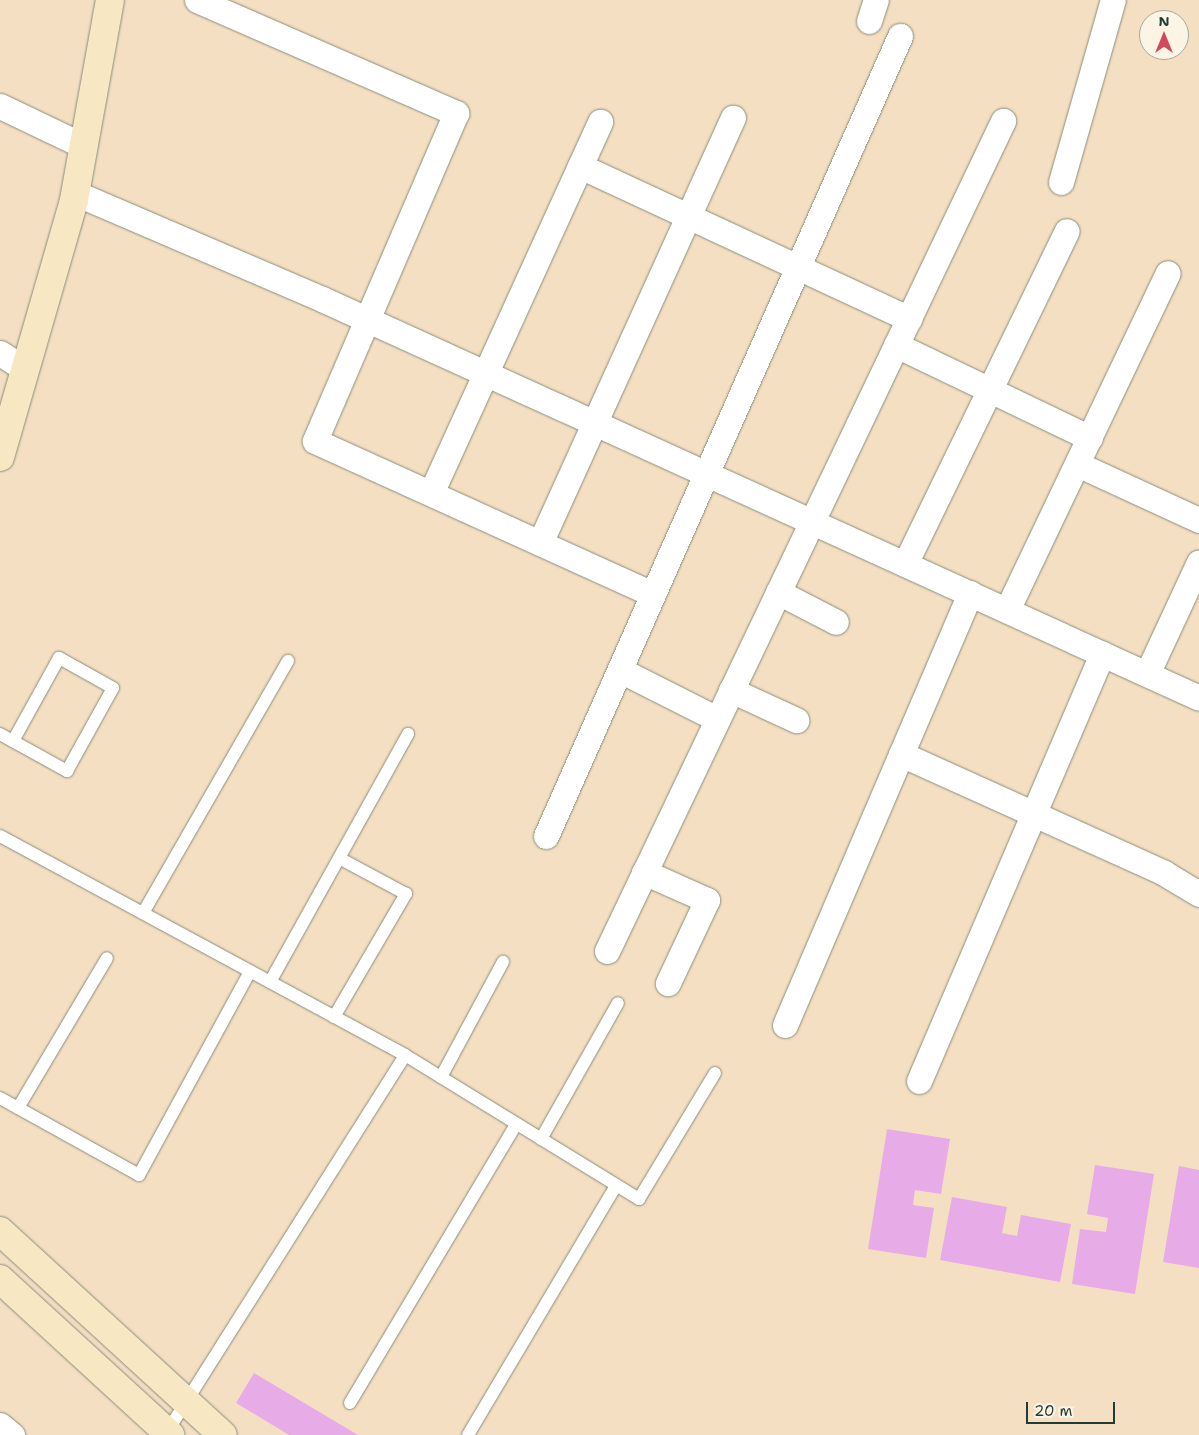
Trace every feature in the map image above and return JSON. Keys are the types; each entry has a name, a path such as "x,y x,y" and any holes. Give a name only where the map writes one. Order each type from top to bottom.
{"main road":[{"path":"0,456 75,193 110,0"},
{"path":"0,1231 223,1435"},
{"path":"0,1279 168,1434"}],"street":[{"path":"197,0 456,113 315,441 653,594"},
{"path":"1061,182 1113,0"},
{"path":"546,836 900,36"},
{"path":"0,106 84,146"},
{"path":"540,543 732,118"},
{"path":"607,951 1003,121"},
{"path":"431,494 600,122"},
{"path":"580,166 909,319"},
{"path":"75,193 368,320 1199,698"},
{"path":"906,564 1067,231"},
{"path":"1007,610 1168,273"},
{"path":"896,345 1090,438"},
{"path":"0,353 25,369"},
{"path":"1076,464 1197,515"},
{"path":"1147,674 1199,562"},
{"path":"778,592 836,622"},
{"path":"785,1025 970,594"},
{"path":"919,1081 1102,654"},
{"path":"620,670 718,719"},
{"path":"731,690 796,720"},
{"path":"901,754 1164,873 1199,894"},
{"path":"644,872 707,900 668,983"},
{"path":"0,1425 12,1435"}],"lane":[{"path":"0,734 67,771 113,688 59,658 14,741"},
{"path":"143,913 288,662"},
{"path":"270,982 408,734"},
{"path":"0,836 405,1055 639,1200 715,1073"},
{"path":"334,1017 406,894 339,858"},
{"path":"18,1108 107,958"},
{"path":"441,1077 503,962"},
{"path":"0,1098 139,1175 250,971"},
{"path":"541,1139 618,1003"},
{"path":"168,1434 405,1055"},
{"path":"350,1403 516,1124"},
{"path":"468,1435 616,1186"}],"building":[{"path":"887,1129 950,1139 941,1194 915,1190 913,1205 934,1208 926,1258 868,1249"},
{"path":"1095,1165 1154,1174 1135,1294 1072,1284 1080,1229 1106,1232 1108,1218 1087,1214"},
{"path":"1179,1166 1199,1170 1199,1268 1163,1262"},
{"path":"952,1197 1007,1207 1002,1233 1017,1236 1021,1215 1071,1224 1060,1282 940,1260"},
{"path":"254,1373 358,1435 289,1435 236,1403"}]}
